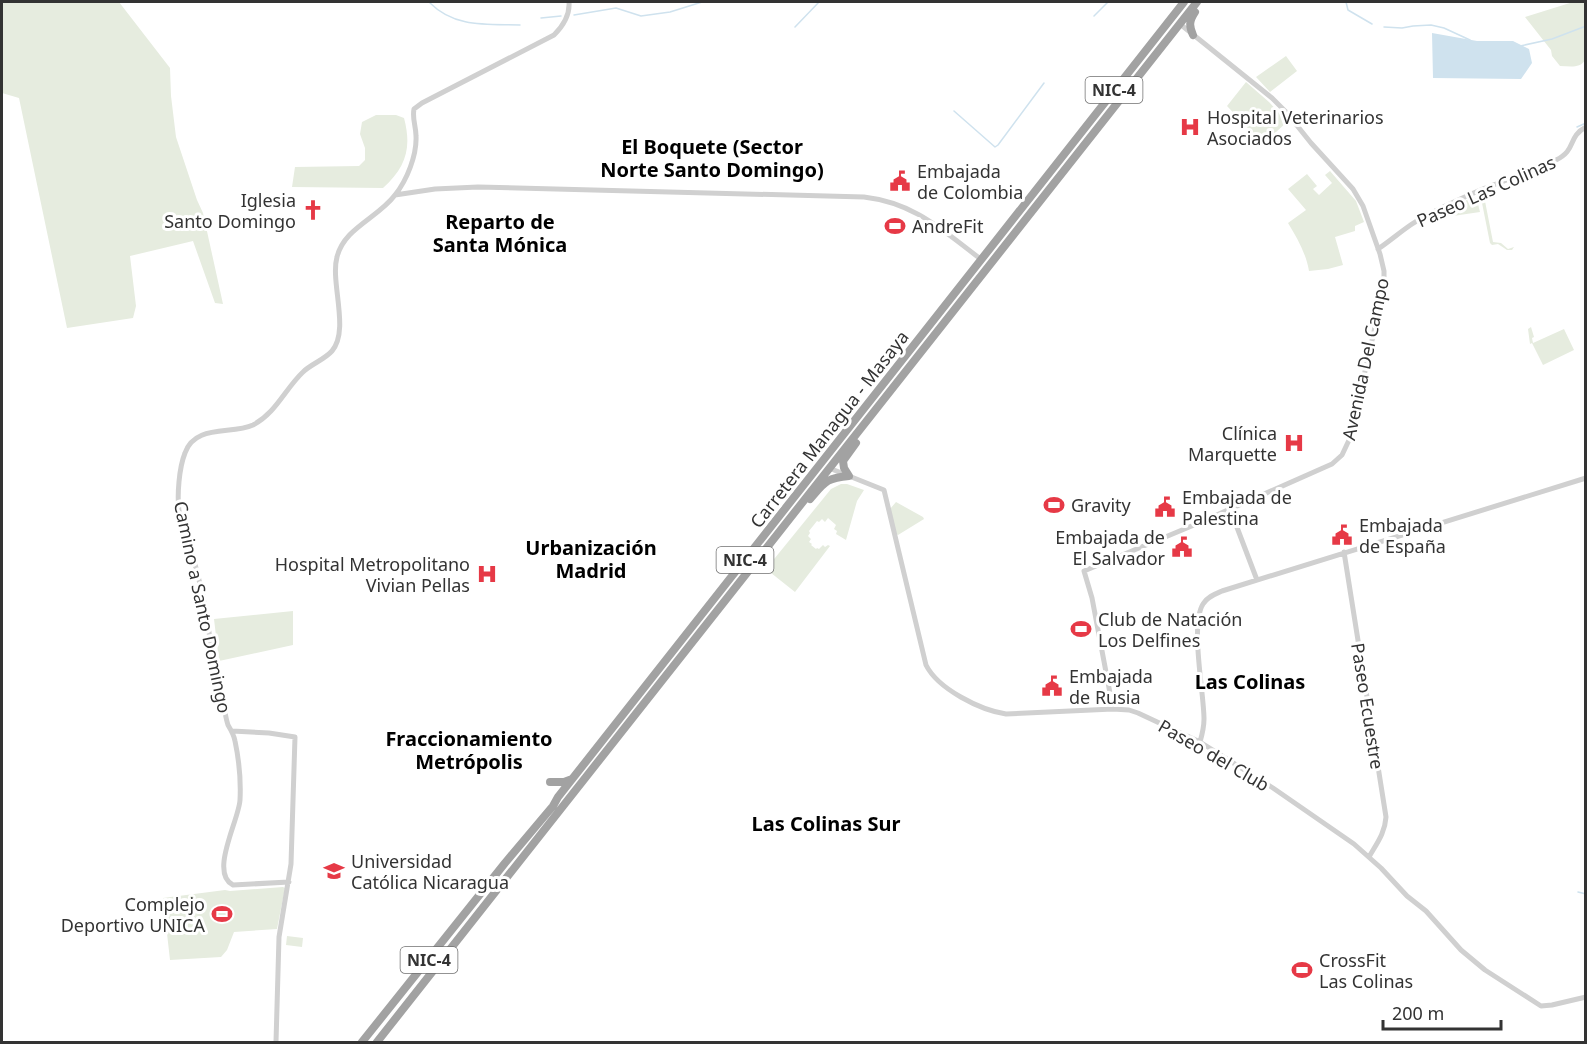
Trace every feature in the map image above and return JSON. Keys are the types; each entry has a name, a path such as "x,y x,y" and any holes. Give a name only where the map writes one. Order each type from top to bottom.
{"highway":[{"name":"Carretera Managua - Masaya","path":"362,1042 553,806 1184,2"},
{"path":"1180,24 1177,19 1178,14 1189,2"},
{"name":"Carretera Managua - Masaya","path":"377,1042 1198,2"},
{"path":"1168,39 1177,33 1191,33 1190,20 1198,2"},
{"path":"1145,51 1155,44 1170,26 1174,23 1180,24"},
{"path":"1026,219 1031,204 1044,186 1045,179 1050,178 1060,166 1076,155"},
{"path":"789,505 797,499 821,469 829,468 830,458 859,419 864,408"},
{"path":"792,515 803,507 826,481 849,476 843,461 872,421 877,409"},
{"path":"550,782 564,782 575,776"},
{"path":"548,826 556,812 558,797 565,796 587,776"},
{"path":"505,863 505,871 513,870"},
{"path":"495,877 502,876 504,881"}],"street":[{"path":"395,195 415,151 414,109 554,34 568,16 569,2"},
{"name":"Avenida Del Campo","path":"1113,709 1092,598 1084,571 1332,464 1342,455 1350,438 1384,287 1384,271 1378,249 1363,206 1353,189 1272,98 1180,24"},
{"name":"Paseo Las Colinas","path":"1378,249 1422,219 1485,188 1557,160 1569,152 1574,136 1586,127"},
{"path":"395,195 435,189 477,187 876,198 907,208 930,221 982,260"},
{"name":"Camino a Santo Domingo","path":"289,882 238,886 229,884 225,879 226,849 240,800 238,758 214,665 203,597 179,509 180,472 189,443 201,435 251,426 266,417 301,374 334,349 339,328 336,260 340,247 346,237 395,195"},
{"path":"829,468 849,476"},
{"name":"Paseo del Club","path":"849,476 884,490 926,665 937,680 959,695 994,712 1006,714 1129,710 1138,712 1200,742 1330,826 1369,856 1407,896 1426,911 1461,950 1485,970 1541,1005 1552,1005 1586,997"},
{"path":"1200,742 1204,720 1199,670 1198,625 1204,602 1211,596 1344,552 1586,478"},
{"path":"1230,509 1257,580"},
{"name":"Paseo Ecuestre","path":"1344,552 1386,817 1382,836 1369,856"},
{"name":"Camino a Santo Domingo","path":"232,731 295,737 292,853 279,937 276,1042"}],"shaded area":[{"path":"2,2 119,2 170,68 176,137 203,213 223,304 215,303 193,241 130,256 136,306 133,318 67,328 19,98 2,93"},
{"path":"1573,2 1585,2 1585,60 1577,66 1560,66 1552,56 1551,50 1525,17"},
{"path":"1286,56 1297,71 1270,92 1256,77"},
{"path":"1246,82 1287,122 1263,144 1227,106"},
{"path":"376,115 396,115 404,118 407,139 402,165 383,188 292,187 295,167 359,166 365,160 365,148 360,134 362,122"},
{"path":"1330,171 1356,201 1364,222 1355,226 1355,231 1335,237 1343,265 1309,271 1298,240 1288,223 1306,210 1288,189 1307,174 1317,186 1313,189 1319,195 1332,183 1325,175"},
{"path":"1484,196 1493,242 1501,243 1508,249 1514,247 1512,250 1507,250 1498,244 1490,243 1481,198"},
{"path":"1473,197 1477,199 1474,201 1478,204 1480,212 1446,217 1463,206 1446,214 1445,211"},
{"path":"1531,327 1533,343 1564,329 1574,350 1543,365 1532,343 1530,344 1528,329"},
{"path":"841,484 864,490 857,501 846,540 836,534 837,531 834,529 836,525 828,518 825,522 822,519 817,521 809,531 808,536 811,539 809,542 816,549 823,545 830,546 795,592 766,569 831,489"},
{"path":"896,502 924,519 898,535 894,533 890,509"},
{"path":"293,611 293,645 219,661 214,619"},
{"name":"Complejo Deportivo UNICA","path":"285,888 277,929 234,932 227,950 221,957 170,960 163,898 225,890"},
{"path":"287,936 303,938 302,947 286,945"}],"water":[{"path":"1432,33 1477,41 1513,41 1529,49 1532,63 1521,79 1433,78"}],"waterway":[{"path":"574,15 616,8 641,16 670,12 702,2"},
{"path":"795,27 819,2"},
{"path":"1094,16 1108,2"},
{"path":"1346,2 1348,10 1372,24"},
{"path":"430,3 450,17 461,21 520,25"},
{"path":"541,18 561,16"},
{"path":"1384,27 1431,25 1444,28 1470,40"},
{"path":"1520,46 1552,39 1586,26"},
{"path":"954,111 995,147 1044,83"},
{"path":"1577,127 1586,123"},
{"path":"1578,892 1586,894"}],"place":[{"name":"Hospital Veterinarios Asociados","path":"1190,127"},
{"name":"Embajada de Colombia","path":"900,181"},
{"name":"Iglesia Santo Domingo","path":"313,210"},
{"name":"AndreFit","path":"895,226"},
{"name":"Clínica Marquette","path":"1294,443"},
{"name":"Gravity","path":"1054,505"},
{"name":"Embajada de Palestina","path":"1165,507"},
{"name":"Embajada de España","path":"1342,535"},
{"name":"Embajada de El Salvador","path":"1182,547"},
{"name":"Hospital Metropolitano Vivian Pellas","path":"487,574"},
{"name":"Club de Natación Los Delfines","path":"1081,629"},
{"name":"Embajada de Rusia","path":"1052,686"},
{"name":"Universidad Católica Nicaragua","path":"334,871"},
{"name":"Complejo Deportivo UNICA","path":"222,914"},
{"name":"CrossFit Las Colinas","path":"1302,970"}],"district":[{"name":"El Boquete (Sector Norte Santo Domingo)","path":"712,158"},
{"name":"Reparto de Santa Mónica","path":"500,232"},
{"name":"Urbanización Madrid","path":"591,558"},
{"name":"Las Colinas","path":"1250,681"},
{"name":"Fraccionamiento Metrópolis","path":"469,750"},
{"name":"Las Colinas Sur","path":"826,823"}]}
